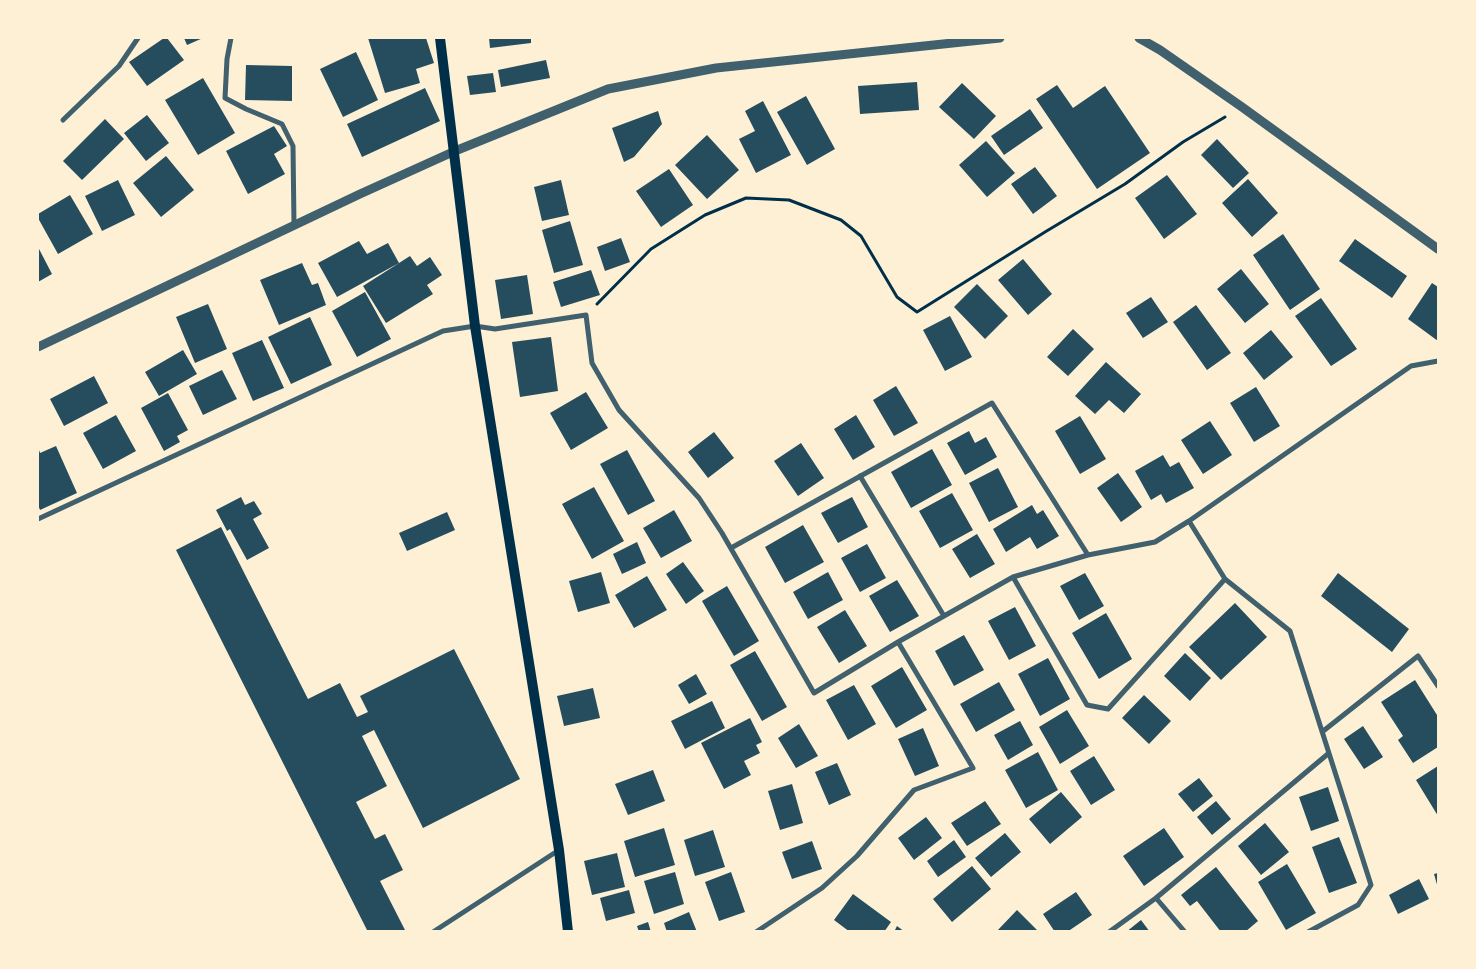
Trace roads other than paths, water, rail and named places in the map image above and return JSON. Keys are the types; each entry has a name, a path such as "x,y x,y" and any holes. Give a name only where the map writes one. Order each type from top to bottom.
{"main road":[{"path":"440,38 476,326 559,850 568,932"}],"street":[{"path":"63,120 118,66 138,38"},
{"path":"231,38 227,59 225,98 282,124 293,146 294,225"},
{"path":"38,347 294,225 455,151 608,89 716,68 1000,38"},
{"path":"1139,38 1160,50 1242,107 1438,249"},
{"path":"38,519 443,331 476,326 496,329 586,315 592,363 619,410 699,498 731,548 814,693 898,642 1013,577 1088,555 1155,542 1411,366 1438,361"},
{"path":"731,548 992,403 1088,555"},
{"path":"860,476 944,616"},
{"path":"1189,520 1225,579 1290,631 1371,885 1358,905 1308,932"},
{"path":"1013,577 1087,705 1108,709 1225,579"},
{"path":"756,932 822,888 857,856 914,790 973,768 898,642"},
{"path":"1322,732 1418,656 1438,686"},
{"path":"1109,932 1156,898 1329,753"},
{"path":"433,932 559,850"},
{"path":"1156,898 1185,932"}]}
